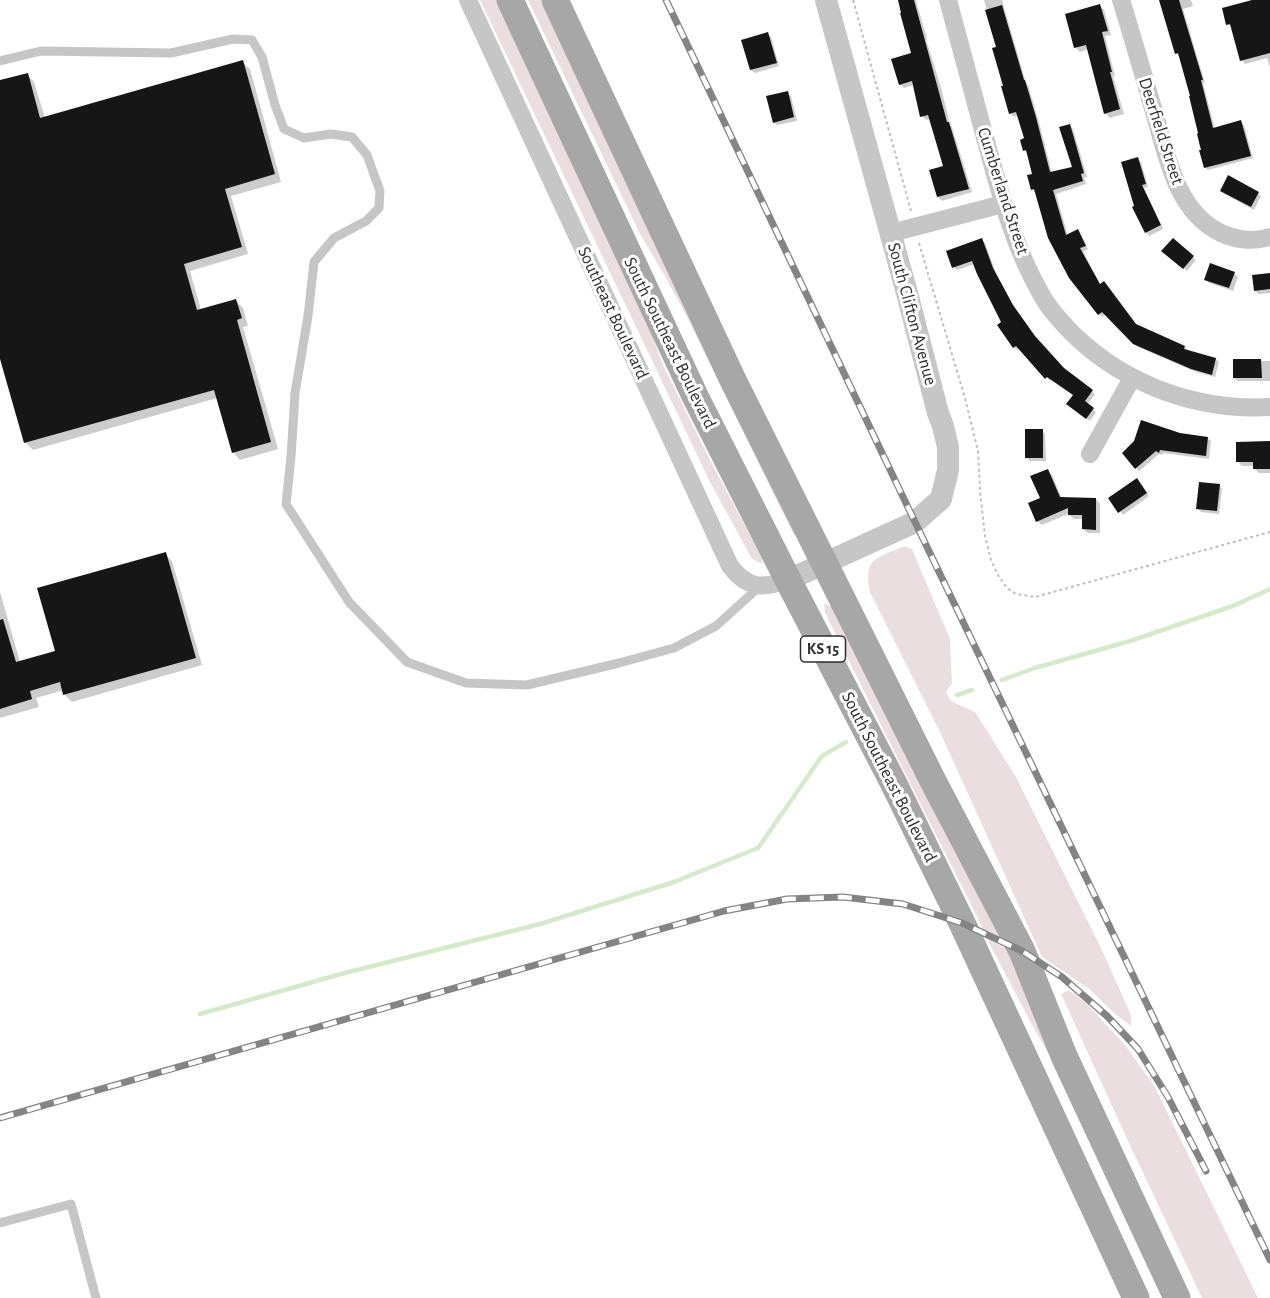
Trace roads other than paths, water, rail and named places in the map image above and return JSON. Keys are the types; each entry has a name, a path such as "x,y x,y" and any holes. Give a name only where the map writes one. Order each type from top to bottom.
{"main road":[{"name":"South Southeast Boulevard","path":"510,0 695,396 893,782 962,923 1136,1298"},
{"name":"South Southeast Boulevard","path":"555,0 727,367 932,779 1022,951 1064,1056 1178,1298"}],"street":[{"name":"Southeast Boulevard","path":"468,0 730,566 738,577 759,587"},
{"name":"South Clifton Avenue","path":"788,580 915,522 941,499 948,470 948,447 826,0"},
{"name":"Cumberland Street","path":"948,0 1003,204 1019,248 1041,296 1048,305 1087,347 1132,378 1147,385 1175,396 1207,404 1270,407"},
{"name":"Deerfield Street","path":"1121,0 1171,169 1184,199 1200,220 1229,237 1247,240 1270,237"},
{"path":"891,232 1003,204"},
{"path":"1089,454 1132,378"},
{"path":"759,587 771,586 788,580"}],"lane":[{"path":"0,61 41,51 171,53 232,39 252,40 262,57 284,129 304,138 331,134 352,137 367,155 380,191 379,208 366,221 334,238 314,262 308,316 295,393 286,504 349,602 407,662 466,683 527,685 674,648 716,626 759,587"},
{"path":"0,1223 71,1204 96,1298"}],"waterway":[{"path":"1002,680 1035,668 1130,641 1233,606 1270,589"},
{"path":"957,695 972,690"},
{"path":"200,1014 341,974 540,924 674,882 758,848 822,756 846,742"}],"railway":[{"path":"666,0 1270,1260"},
{"path":"0,1118 724,911 787,899 843,897 903,904 962,923 1022,951 1062,977 1107,1016 1138,1049 1168,1097 1206,1171"}]}
